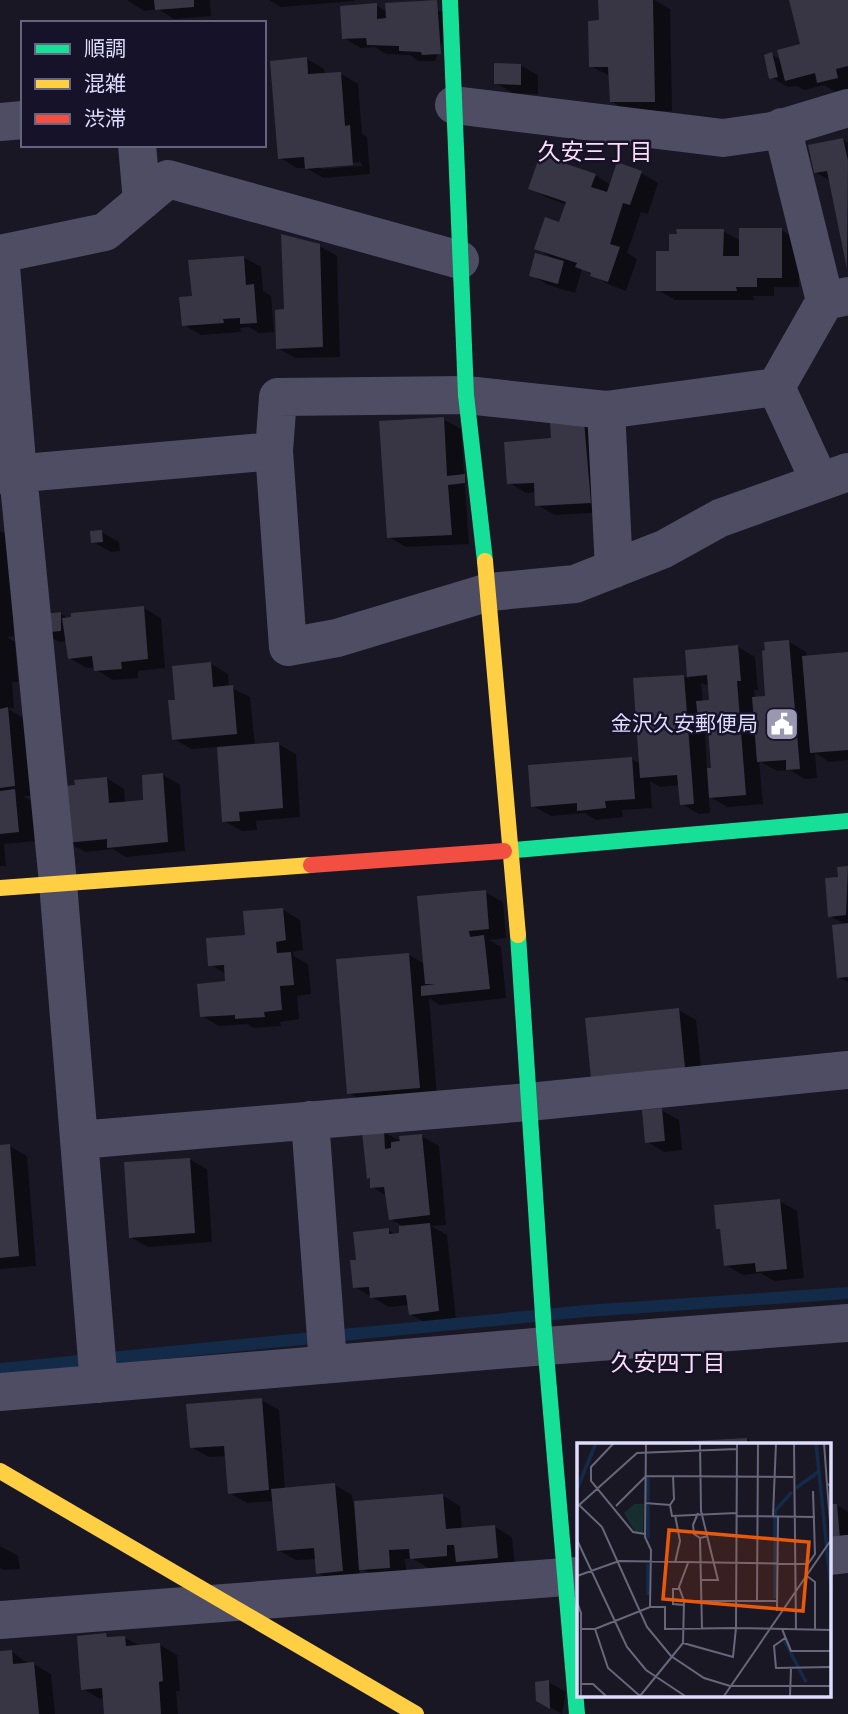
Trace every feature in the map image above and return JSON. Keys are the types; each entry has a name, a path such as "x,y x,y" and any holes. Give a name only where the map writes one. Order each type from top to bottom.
{"street":[{"path":"450,0 466,396 489,592 512,850 545,1338 571,1577 577,1714"},
{"path":"454,105 723,138 782,127 848,108"},
{"path":"0,122 21,120"},
{"path":"776,387 834,477 720,518 664,549 575,584 489,592 337,638 288,647 274,451 278,397 466,396 606,410 776,387 836,299 782,127"},
{"path":"137,147 142,201"},
{"path":"97,1367 58,883 9,474 0,254 105,232 168,179 460,260"},
{"path":"606,410 614,569"},
{"path":"9,474 274,451"},
{"path":"0,888 512,850 848,821"},
{"path":"79,1140 529,1102 848,1070"},
{"path":"310,1120 327,1346"},
{"path":"0,1392 97,1367 327,1346 848,1323"},
{"path":"0,1471 416,1714"},
{"path":"830,1556 848,1555"},
{"path":"0,1619 571,1577"}],"building":[{"path":"154,0 194,0 194,7 155,10"},
{"path":"437,0 441,54 422,55 421,52 399,51 399,46 367,45 366,38 342,39 340,6 377,3 377,19 386,18 385,3"},
{"path":"598,0 653,0 655,102 610,102 608,67 589,67 588,21 599,20"},
{"path":"789,0 848,0 848,66 836,69 838,78 817,83 815,73 785,81 777,50 800,44"},
{"path":"772,52 778,77 769,79 764,55"},
{"path":"307,57 308,74 341,72 345,126 350,125 353,165 305,169 304,157 278,159 270,61"},
{"path":"494,63 521,64 521,85 494,84"},
{"path":"843,138 848,161 847,269 827,171 814,173 808,145"},
{"path":"540,155 596,174 591,187 607,192 617,162 642,171 630,205 623,203 610,244 620,247 608,282 575,267 577,263 534,249 545,217 559,222 566,202 528,189"},
{"path":"739,228 782,228 782,278 757,278 757,287 736,287 737,291 656,291 656,251 669,251 669,234 677,234 676,229 724,229 723,256 739,256"},
{"path":"281,234 320,244 323,347 276,349 275,310 284,309"},
{"path":"535,253 564,261 558,284 529,276"},
{"path":"244,256 246,285 254,284 257,323 240,324 240,318 223,319 224,323 182,326 179,297 192,296 188,260"},
{"path":"444,417 447,476 465,474 465,483 448,485 452,535 387,538 379,421"},
{"path":"584,421 591,503 535,506 534,483 507,484 504,442 551,438 550,422"},
{"path":"102,530 103,542 91,543 90,531"},
{"path":"144,606 148,659 121,662 122,669 94,671 92,656 68,659 62,618 71,617 71,613"},
{"path":"61,612 61,631 39,633 36,615"},
{"path":"789,640 800,769 786,770 786,760 757,762 752,697 765,696 762,651 765,650 764,642"},
{"path":"738,645 741,681 737,681 746,795 709,798 707,768 711,768 708,728 699,729 696,701 709,700 707,675 687,677 685,650"},
{"path":"848,652 848,750 810,753 802,656"},
{"path":"211,662 213,687 233,685 237,734 172,740 168,700 175,700 172,666"},
{"path":"684,675 694,804 680,805 677,775 640,778 633,678"},
{"path":"8,707 15,786 0,788 0,709"},
{"path":"279,742 283,808 239,812 240,821 222,822 217,747"},
{"path":"632,757 635,799 605,801 606,808 577,811 577,803 531,807 528,765"},
{"path":"163,773 168,842 107,848 107,839 66,843 51,787 75,785 74,780 107,777 109,803 143,800 142,775"},
{"path":"15,789 19,832 0,834 0,791"},
{"path":"848,866 846,915 828,917 825,878 838,877 837,867"},
{"path":"486,890 489,929 469,931 470,937 484,935 490,989 421,996 421,986 435,984 425,984 417,896"},
{"path":"283,908 286,940 276,942 277,953 291,952 294,985 280,986 282,1010 264,1012 265,1017 200,1017 197,984 225,981 224,965 208,966 206,938 245,935 243,911"},
{"path":"848,923 848,977 837,978 832,925"},
{"path":"409,953 420,1088 347,1094 336,959"},
{"path":"679,1008 685,1068 591,1078 585,1018"},
{"path":"662,1108 665,1141 645,1143 642,1110"},
{"path":"384,1130 385,1149 391,1148 391,1142 400,1141 399,1136 422,1134 430,1215 389,1220 384,1187 370,1188 362,1132"},
{"path":"10,1144 19,1256 0,1258 0,1145"},
{"path":"190,1158 195,1233 129,1238 124,1162"},
{"path":"780,1199 787,1269 756,1272 755,1263 724,1266 714,1205"},
{"path":"430,1223 439,1311 409,1315 406,1295 370,1298 369,1287 353,1288 350,1260 356,1260 353,1232 389,1228 389,1234 399,1233 399,1226"},
{"path":"262,1398 269,1490 228,1494 224,1446 190,1448 186,1404"},
{"path":"747,1438 747,1443 673,1442"},
{"path":"335,1483 343,1571 316,1574 314,1548 277,1551 271,1489"},
{"path":"443,1494 446,1529 495,1525 498,1558 456,1562 454,1545 447,1545 447,1556 410,1559 409,1549 389,1550 390,1568 359,1570 354,1501"},
{"path":"830,1504 837,1504 840,1539 830,1540"},
{"path":"106,1633 107,1637 125,1636 126,1646 160,1643 163,1681 159,1682 161,1714 104,1714 102,1688 81,1690 77,1636"},
{"path":"12,1650 13,1664 34,1662 39,1714 0,1714 0,1651"},
{"path":"549,1680 550,1709 536,1701 535,1682"}],"waterway":[{"path":"0,1369 585,1311 848,1293"}],"traffic: fast":[{"path":"450,0 466,395 485,561"},
{"path":"504,851 848,821"},
{"path":"518,935 544,1331 577,1714"}],"traffic: slow":[{"path":"485,561 518,935"},
{"path":"0,888 311,865"},
{"path":"0,1471 416,1714"}],"traffic: jam":[{"path":"311,865 504,851"}],"place":[{"name":"金沢久安郵便局","path":"782,724"}],"district":[{"name":"久安三丁目","path":"595,152"},
{"name":"久安四丁目","path":"668,1363"}]}
